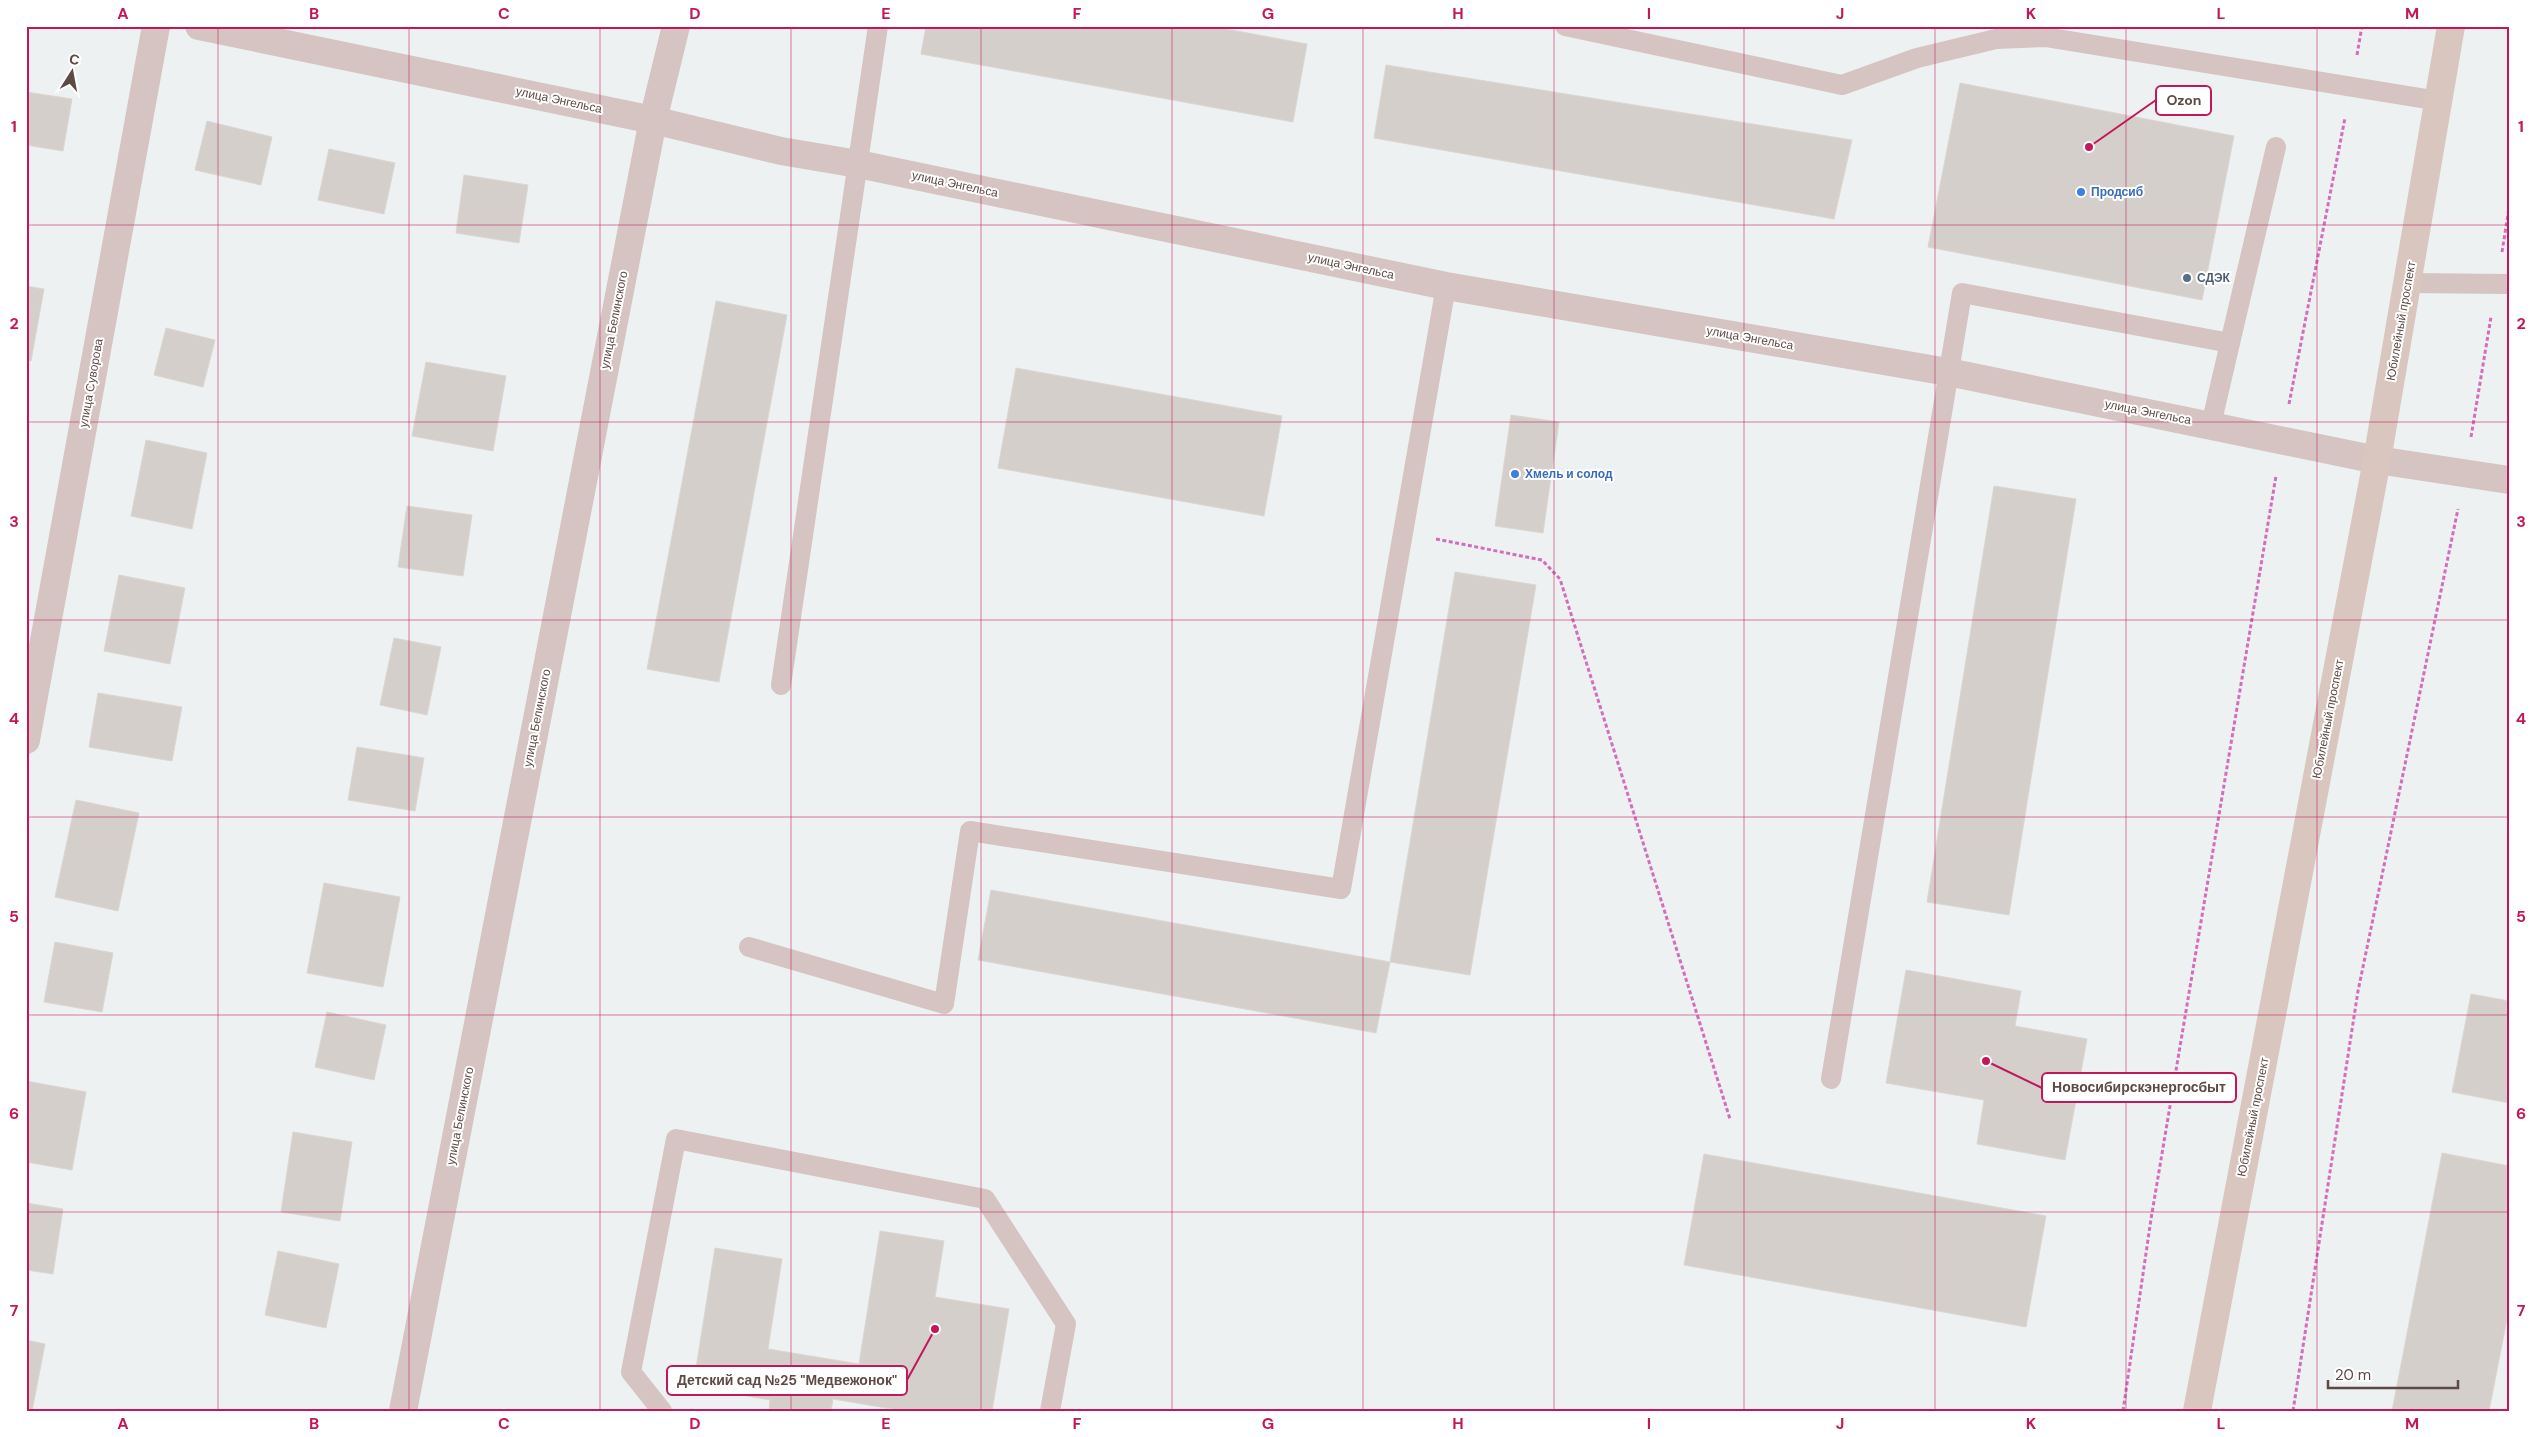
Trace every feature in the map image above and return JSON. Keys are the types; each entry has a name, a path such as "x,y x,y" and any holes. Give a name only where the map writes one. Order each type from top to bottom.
{"main road":[{"name":"Юбилейный проспект","path":"2197,1411 2377,460 2440,101 2451,26"}],"street":[{"name":"улица Суворова","path":"26,740 156,26"},
{"name":"улица Энгельса","path":"199,26 653,120 780,150 858,164 1446,286 1948,372 2377,460 2509,480"},
{"name":"улица Белинского","path":"403,1411 653,120 676,26"}],"lane":[{"path":"781,685 878,26"},
{"path":"1566,26 1842,85 1917,58 1996,38 2045,37 2440,101"},
{"path":"2211,425 2276,147"},
{"path":"2408,283 2503,283"},
{"path":"749,947 944,1004 970,831 1341,889 1446,286"},
{"path":"1831,1079 1962,293 2230,343"},
{"path":"662,1411 631,1372 676,1138 985,1199 1066,1324 1050,1411"}],"path":[{"path":"2123,1411 2151,1219 2282,440 2362,26"},
{"path":"2293,1411 2358,991 2503,283 2509,208"},
{"path":"1404,532 1542,560 1560,579 1730,1119"}],"building":[{"path":"926,26 1210,26 1307,44 1293,122 921,54"},
{"path":"1386,65 1852,140 1834,219 1374,138"},
{"name":"Продсиб","path":"1960,83 2234,136 2202,300 1928,247"},
{"path":"26,92 72,99 63,151 26,145"},
{"path":"207,121 272,137 261,185 195,170"},
{"path":"329,149 395,163 384,214 318,200"},
{"path":"464,175 528,185 519,243 456,233"},
{"path":"26,286 44,289 31,361 26,360"},
{"path":"716,301 787,315 719,682 647,669"},
{"path":"166,328 215,340 203,387 154,375"},
{"path":"426,362 506,376 493,451 412,436"},
{"path":"1016,368 1282,416 1264,516 998,468"},
{"path":"1511,415 1559,422 1543,533 1495,526"},
{"path":"146,440 207,453 192,529 131,516"},
{"path":"1994,486 2076,499 2009,915 1927,902"},
{"path":"407,506 472,515 463,576 398,567"},
{"path":"1455,572 1536,585 1470,975 1390,962"},
{"path":"119,575 185,588 170,664 104,651"},
{"path":"394,638 441,647 427,715 380,705"},
{"path":"98,693 182,707 172,761 89,747"},
{"path":"357,747 424,758 415,811 348,800"},
{"path":"76,800 139,813 118,911 55,897"},
{"path":"324,883 400,897 383,987 307,973"},
{"path":"991,890 1390,962 1376,1033 978,960"},
{"path":"55,942 113,953 102,1012 44,1002"},
{"path":"1906,970 2021,991 2015,1026 2087,1039 2065,1160 1977,1144 1984,1100 1886,1083"},
{"path":"2471,994 2509,1001 2509,1103 2452,1092"},
{"path":"327,1012 386,1025 374,1080 315,1067"},
{"path":"26,1081 86,1092 72,1170 26,1162"},
{"path":"293,1132 352,1142 340,1221 281,1212"},
{"path":"2442,1153 2509,1166 2509,1309 2489,1411 2392,1411"},
{"path":"1704,1154 2046,1216 2026,1327 1684,1265"},
{"path":"26,1203 63,1209 53,1274 26,1270"},
{"path":"880,1231 944,1241 935,1297 1009,1309 992,1411 904,1411 833,1399 831,1411 769,1411 770,1400 693,1387 715,1248 782,1259 768,1349 859,1364"},
{"path":"278,1251 339,1264 326,1328 265,1315"},
{"path":"26,1340 45,1344 32,1411 26,1411"}],"place":[{"name":"Ozon","path":"2089,147"},
{"name":"Продсиб","path":"2081,192"},
{"name":"СДЭК","path":"2187,278"},
{"name":"Хмель и солод","path":"1515,474"},
{"name":"Новосибирскэнергосбыт","path":"1986,1061"},
{"name":"Детский сад №25 \"Медвежонок\"","path":"935,1329"}]}
